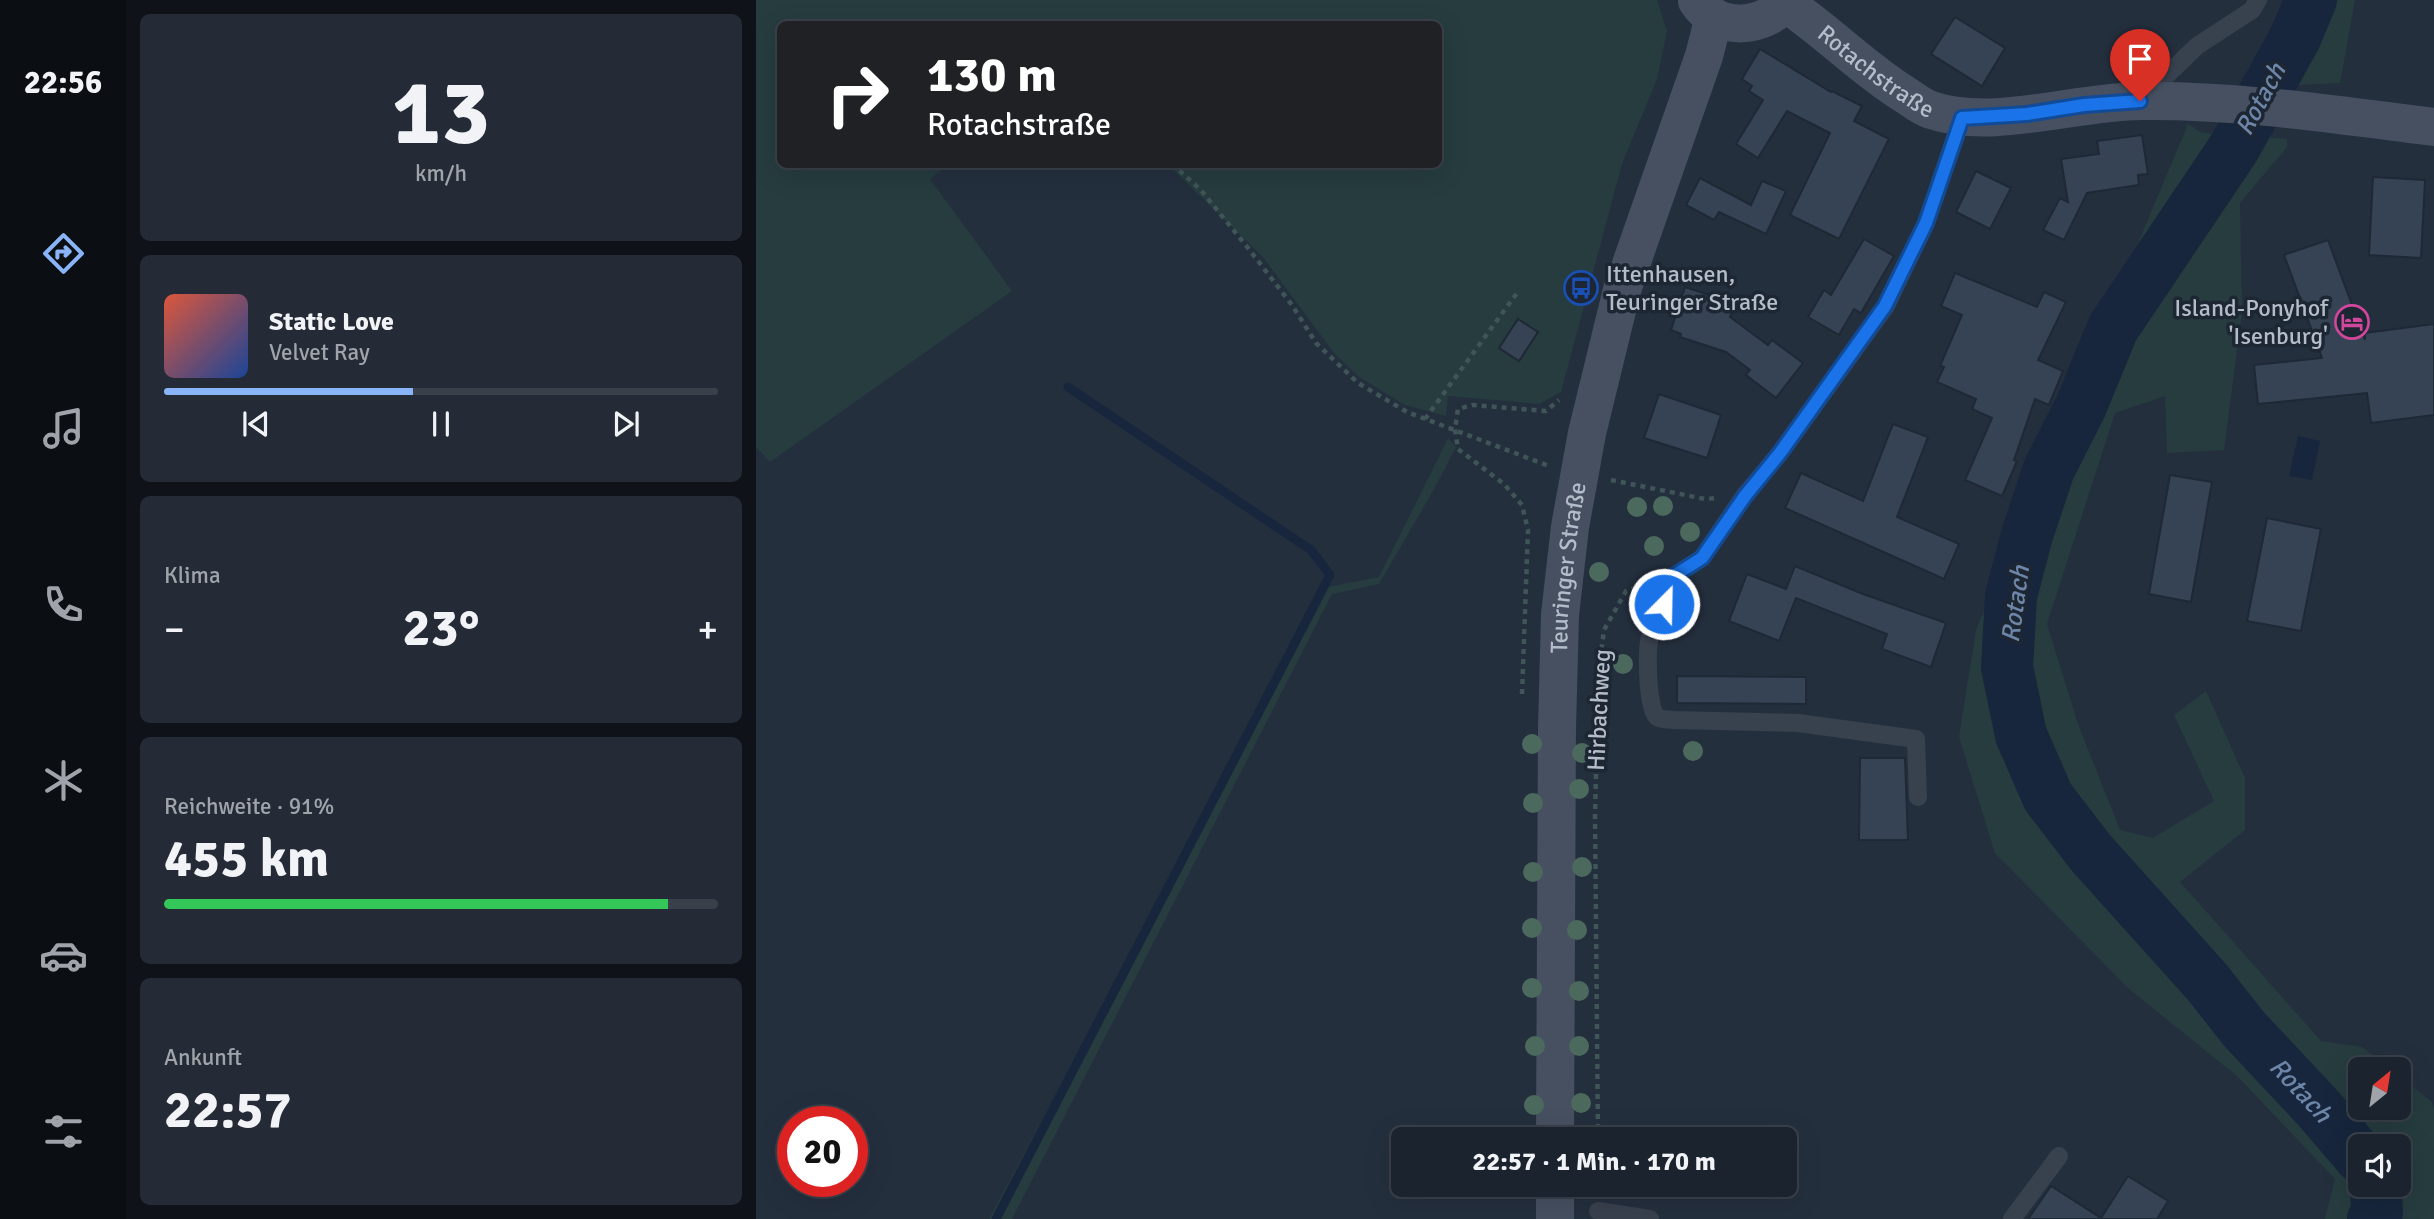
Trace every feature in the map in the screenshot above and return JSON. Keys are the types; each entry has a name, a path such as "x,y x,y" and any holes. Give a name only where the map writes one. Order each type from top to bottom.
{"street":[{"name":"Rotachstraße","path":"1786,2 1875,76 1929,109 1962,118 2027,114 2084,105 2140,101 2219,102 2434,127"},
{"path":"1705,8 1729,23 1744,24 1760,21 1774,14 1786,2"},
{"name":"Teuringer Straße","path":"1555,1127 1558,691 1560,615 1570,527 1587,433 1622,290 1704,55 1705,8"},
{"path":"1555,1197 1555,1219"}],"lane":[{"path":"2140,101 2197,46 2252,10 2258,0"},
{"path":"1918,797 1916,739 1798,723 1661,719 1651,708 1649,640 1664,604 1669,579 1702,558 1885,306 1926,223 1962,118"},
{"path":"2012,1219 2059,1156"},
{"path":"1598,1211 1650,1219"}],"path":[{"path":"1176,168 1200,189 1248,248 1316,343 1358,383 1407,412 1553,468"},
{"path":"1426,419 1517,293"},
{"path":"1528,530 1522,505 1504,484 1458,449 1455,429 1458,409 1472,405 1546,411 1557,403 1561,396"},
{"path":"1608,480 1705,499 1745,496"},
{"name":"Hirbachweg","path":"1598,1127 1595,817 1598,675 1604,631 1626,591 1669,579"}],"green space":[{"path":"756,0 1657,0 1667,31 1657,79 1622,164 1561,392 1539,404 1448,396 1446,416 1405,405 1359,377 1334,353 1262,256 1171,168 1442,168 1442,21 777,21 777,168 944,168 930,179 1012,291 770,462 756,447"},
{"path":"2325,0 2355,0 2340,83 2299,85"},
{"path":"2188,124 2202,133 2287,139 2287,147 2240,203 2242,312 2224,450 2167,453 2165,396 2115,413 2047,624 2078,724 2120,830 2153,838 2214,801 2174,715 2206,691 2245,778 2245,830 2180,882 2321,1041 2362,1047 2375,1057 2348,1057 2348,1120 2412,1120 2412,1086 2432,1102 2434,1219 2325,1219 2335,1179 2237,1076 2129,989 1995,853 1959,737 1976,630"},
{"path":"1448,438 1456,447 1379,584 1332,594 1012,1219 989,1219 1328,587 1379,577"}],"water":[{"path":"2298,436 2320,441 2312,480 2289,476"}],"building":[{"path":"1955,17 2005,48 1982,86 1931,54"},
{"path":"1760,49 1831,92 1862,106 1854,121 1889,139 1839,239 1790,215 1830,133 1787,111 1758,158 1736,144 1763,100 1749,91 1752,86 1742,79"},
{"path":"2142,135 2148,174 2138,175 2139,185 2087,193 2064,240 2043,230 2060,198 2068,202 2061,159 2099,154 2097,141"},
{"path":"1976,171 2011,188 1990,229 1956,212"},
{"path":"2373,177 2425,180 2421,258 2369,255"},
{"path":"1700,178 1751,205 1762,181 1786,191 1766,234 1719,212 1714,220 1686,205"},
{"path":"1864,239 1894,256 1861,313 1854,309 1839,335 1808,317 1824,290 1831,295"},
{"path":"2328,240 2365,340 2365,333 2434,324 2434,415 2371,423 2367,393 2258,404 2254,365 2322,358 2284,255"},
{"path":"1955,273 2037,307 2044,292 2066,302 2038,360 2063,371 2049,405 2035,399 2014,460 2017,461 2002,496 1965,480 1992,418 1972,409 1976,399 1937,382 1944,367 1940,366 1962,315 1941,306"},
{"path":"1685,287 1715,297 1733,310 1730,317 1768,345 1772,340 1803,363 1776,398 1746,375 1750,370 1726,352 1680,337 1681,334 1671,330"},
{"path":"1518,319 1538,332 1519,361 1499,348"},
{"path":"1659,394 1721,415 1707,458 1644,438"},
{"path":"1893,424 1928,437 1897,517 1959,544 1944,579 1785,508 1801,473 1863,501"},
{"path":"2170,475 2212,482 2191,602 2149,594"},
{"path":"2267,518 2321,529 2301,631 2247,621"},
{"path":"1795,566 1863,594 1946,623 1931,667 1882,649 1887,634 1796,598 1779,641 1729,621 1747,574 1786,589"},
{"path":"1677,676 1806,677 1806,704 1677,703"},
{"path":"1860,758 1905,758 1908,840 1859,840"},
{"path":"2128,1176 2168,1201 2157,1219 2028,1219 2051,1186 2101,1218"}],"waterway":[{"name":"Rotach","path":"2311,0 2295,38 2234,148 2113,328 2081,406 2049,469 2027,535 2011,596 2007,667 2021,735 2048,797 2091,853 2207,982 2244,1029 2348,1143"},
{"path":"996,1219 1330,575 1311,550 1068,387"},
{"name":"Rotach","path":"2373,1219 2377,1213 2376,1197"}],"place":[{"name":"Ittenhausen, Teuringer Straße","path":"1581,288"},
{"name":"Island-Ponyhof 'Isenburg'","path":"2352,322"}],"route":[{"path":"1664,604 1669,579 1702,558 1885,306 1926,223 1962,118 2027,114 2084,105 2140,101"}]}
